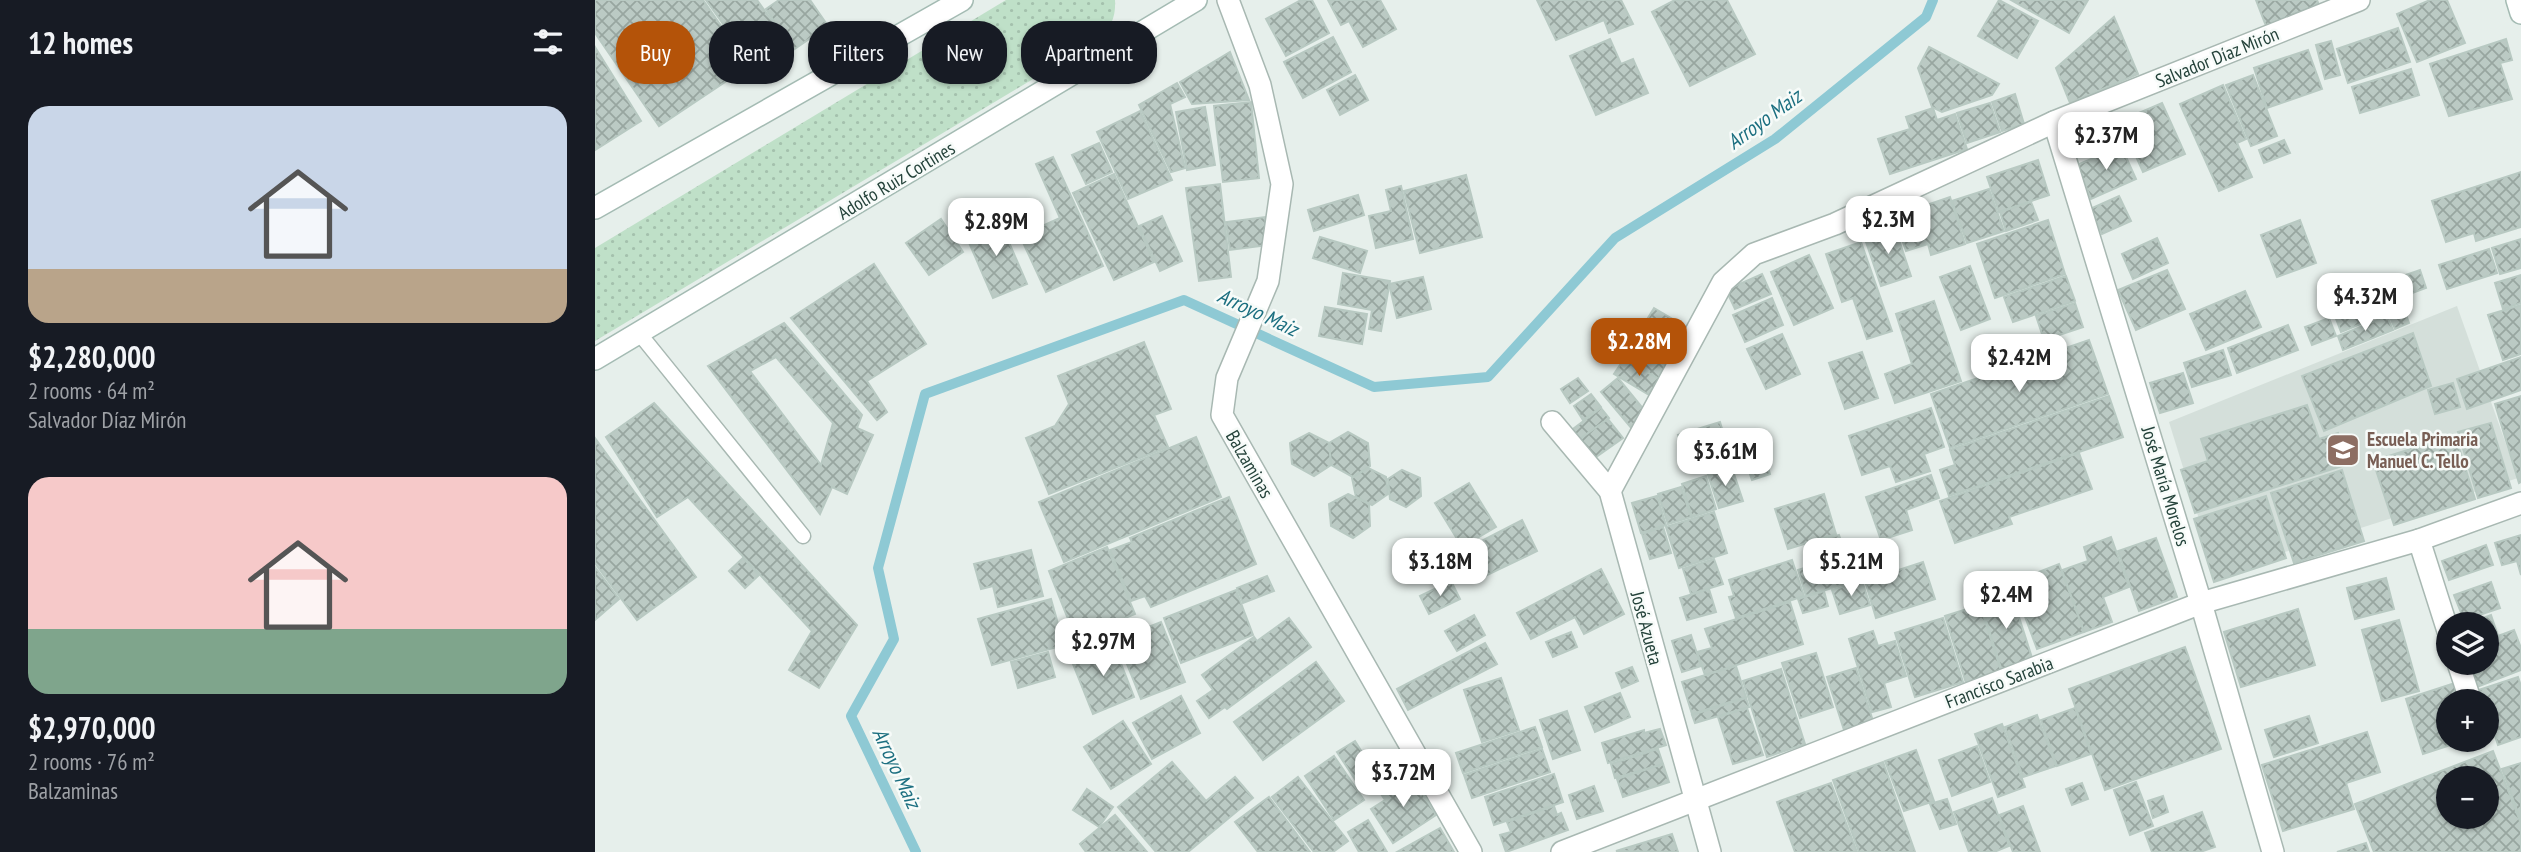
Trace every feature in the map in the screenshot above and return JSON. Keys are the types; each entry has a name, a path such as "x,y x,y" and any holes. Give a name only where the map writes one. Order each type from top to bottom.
{"street":[{"name":"Balzaminas","path":"1228,0 1260,85 1282,184 1268,281 1227,378 1222,415 1471,852"},
{"name":"Salvador Díaz Mirón","path":"1610,491 1723,282 1754,254 1835,224 2054,122 2359,0"},
{"path":"2517,0 2521,13"},
{"name":"Adolfo Ruiz Cortines","path":"595,359 1184,3"},
{"path":"595,208 948,4"},
{"name":"José María Morelos","path":"2054,122 2201,603 2273,852"},
{"name":"José Azueta","path":"1552,422 1610,491 1710,852"},
{"name":"Francisco Sarabia","path":"1562,852 2201,603 2419,540 2521,503"},
{"path":"2419,540 2442,612"}],"lane":[{"path":"639,333 803,536"}],"shaded area":[{"name":"Escuela Primaria Manuel C. Tello","path":"2457,306 2518,478 2216,574 2169,422"}],"green space":[{"path":"1006,0 1115,0 1112,21 1021,21 1021,84 1025,84 595,341 595,248 867,84 908,84 908,59 922,51 922,84 1007,84 1007,21 971,21"}],"building":[{"path":"595,0 703,0 718,21 709,21 709,84 722,84 659,126 630,84 695,84 695,21 616,21 616,64 595,33"},
{"path":"706,0 757,0 772,21 721,21"},
{"path":"779,0 810,0 825,21 808,21 808,40 794,49 794,21 774,21 766,9"},
{"path":"1301,0 1312,0 1329,33 1286,56 1266,19"},
{"path":"1328,0 1380,0 1396,29 1363,47 1349,21 1341,25"},
{"path":"1537,0 1621,0 1633,24 1609,33 1604,20 1556,40"},
{"path":"1675,0 1727,0 1755,54 1690,86 1652,12"},
{"path":"1999,0 2038,21 2017,58 1978,36"},
{"path":"2011,0 2088,0 2069,33"},
{"path":"2256,0 2317,0 2319,5 2266,26"},
{"path":"2430,0 2447,0 2465,43 2417,62 2397,14"},
{"path":"2114,17 2138,74 2070,103 2056,68"},
{"path":"2398,28 2410,62 2348,83 2337,49"},
{"path":"1333,37 1351,72 1303,98 1284,62"},
{"path":"1610,39 1621,64 1633,59 1648,93 1596,115 1570,56"},
{"path":"2506,39 2512,60 2500,63 2512,99 2449,116 2430,64"},
{"path":"2331,41 2340,75 2325,79 2316,45"},
{"path":"595,47 641,121 595,150"},
{"path":"1929,47 1999,84 1992,95 1942,112 1932,107 1918,68"},
{"path":"2308,50 2322,89 2267,108 2254,68"},
{"path":"1230,52 1249,100 1192,104 1180,82"},
{"path":"2411,69 2419,95 2360,113 2352,87"},
{"path":"1355,75 1368,100 1340,115 1327,90"},
{"path":"2253,75 2277,136 2251,146 2226,85"},
{"path":"1177,83 1185,97 1170,104 1185,168 1171,172 1139,105"},
{"path":"2223,85 2246,139 2237,143 2252,177 2219,191 2180,104"},
{"path":"2015,94 2024,124 2002,131 1992,102"},
{"path":"1251,102 1259,178 1223,182 1214,106"},
{"path":"1990,103 2000,132 1967,143 1957,113"},
{"path":"2162,103 2185,154 2143,172 2120,121"},
{"path":"1205,107 1215,165 1187,170 1176,112"},
{"path":"1933,108 1937,120 1955,114 1967,149 1890,174 1878,139 1910,129 1906,117"},
{"path":"1140,111 1172,180 1128,199 1097,132"},
{"path":"2284,140 2290,153 2264,163 2259,150"},
{"path":"1099,143 1112,172 1086,184 1072,155"},
{"path":"2121,146 2136,179 2091,199 2077,165"},
{"path":"1053,157 1103,266 1046,292 1020,236 1060,218 1036,164"},
{"path":"2038,160 2049,195 1999,212 1987,177"},
{"path":"2521,172 2521,227 2476,241 2474,233 2446,242 2432,201"},
{"path":"1114,174 1154,262 1114,280 1073,193"},
{"path":"1466,175 1482,237 1420,253 1404,191"},
{"path":"1220,184 1231,277 1199,281 1186,188"},
{"path":"1401,186 1413,239 1376,248 1369,216 1391,211 1386,190"},
{"path":"1989,189 2004,231 1967,243 1952,201"},
{"path":"1358,195 1364,215 1314,231 1308,210"},
{"path":"2119,196 2131,221 2102,234 2090,209"},
{"path":"1950,197 1965,244 1931,255 1928,244 1906,251 1894,216"},
{"path":"2031,202 2038,220 2006,231 2000,212"},
{"path":"1162,216 1182,261 1160,271 1139,226"},
{"path":"998,217 1027,284 993,298 964,231"},
{"path":"1265,217 1269,245 1230,250 1226,222"},
{"path":"941,219 963,252 929,275 906,243"},
{"path":"2048,220 2065,274 1995,298 1977,244"},
{"path":"2300,220 2316,263 2277,277 2261,235"},
{"path":"1894,225 1911,276 1881,286 1864,236"},
{"path":"1320,237 1367,251 1360,273 1313,258"},
{"path":"2157,238 2168,263 2133,279 2122,254"},
{"path":"2521,239 2521,268 2500,274 2492,248"},
{"path":"1861,242 1892,331 1867,339 1853,298 1842,302 1826,254"},
{"path":"2489,249 2497,273 2447,289 2439,265"},
{"path":"1809,255 1833,308 1794,325 1771,272"},
{"path":"874,264 926,344 867,381 887,412 877,420 791,318"},
{"path":"1970,266 1990,319 1961,330 1940,277"},
{"path":"2167,270 2185,309 2136,330 2118,290"},
{"path":"2420,270 2426,288 2366,310 2359,291"},
{"path":"1343,273 1390,281 1381,331 1369,329 1372,310 1338,304"},
{"path":"1762,274 1771,294 1735,309 1726,290"},
{"path":"2521,275 2521,303 2503,309 2495,283"},
{"path":"2066,276 2075,301 2013,322 2004,297"},
{"path":"1423,277 1431,309 1397,318 1389,284"},
{"path":"2245,291 2261,327 2206,350 2190,314"},
{"path":"2354,291 2366,322 2341,332 2329,300"},
{"path":"1772,298 1783,325 1745,342 1733,315"},
{"path":"1934,301 1961,381 1895,403 1885,374 1912,364 1896,314"},
{"path":"2075,303 2083,327 2044,340 2036,316"},
{"path":"2521,305 2521,354 2503,360 2488,315"},
{"path":"1325,307 1367,314 1362,344 1319,336"},
{"path":"1654,308 1688,328 1674,352 1640,331"},
{"path":"2404,309 2409,323 2395,329 2389,315"},
{"path":"2387,316 2393,330 2343,350 2338,336"},
{"path":"2329,318 2336,336 2312,345 2305,327"},
{"path":"784,323 862,415 857,428 873,435 847,494 832,487 820,514 708,366","holes":["776,357 833,423 821,465 750,371"]},
{"path":"2288,325 2298,350 2237,373 2228,348"},
{"path":"1639,332 1679,356 1664,382 1624,358"},
{"path":"2413,333 2431,386 2324,431 2302,376"},
{"path":"1782,334 1800,374 1766,389 1747,349"},
{"path":"2089,340 2108,394 1950,448 1931,394"},
{"path":"1144,342 1171,409 1154,415 1168,447 1049,494 1026,438 1055,426 1069,404 1058,376"},
{"path":"2223,350 2231,375 2192,387 2184,363"},
{"path":"1862,352 1878,398 1845,409 1829,363"},
{"path":"2521,357 2521,390 2467,409 2457,379"},
{"path":"1624,359 1664,382 1654,398 1614,374"},
{"path":"2183,373 2193,403 2160,413 2150,383"},
{"path":"1578,378 1588,391 1570,403 1561,389"},
{"path":"1618,378 1649,416 1633,430 1601,392"},
{"path":"2453,383 2460,407 2435,414 2428,390"},
{"path":"1591,394 1601,407 1583,420 1574,406"},
{"path":"2109,396 2123,437 1949,496 1940,470 1955,465 1950,450"},
{"path":"2521,396 2521,482 2519,483 2495,404"},
{"path":"654,403 857,625 819,688 789,670 812,631 688,497 657,517 606,437"},
{"path":"2307,405 2319,439 2338,433 2348,464 2195,513 2181,470 2208,461 2201,439"},
{"path":"1601,408 1609,418 1576,442 1569,432"},
{"path":"1931,408 1944,447 1924,454 1930,471 1896,482 1890,466 1862,475 1849,436"},
{"path":"1608,419 1623,438 1592,460 1577,441"},
{"path":"1720,422 1730,455 1689,468 1678,435"},
{"path":"2491,423 2511,488 2478,498 2458,432"},
{"path":"1348,432 1368,443 1370,466 1353,477 1331,465 1329,443"},
{"path":"1309,433 1329,443 1331,465 1314,476 1292,464 1290,443"},
{"path":"2455,435 2475,499 2394,525 2373,461"},
{"path":"1196,437 1221,497 1064,562 1039,502"},
{"path":"595,438 696,577 637,620 595,563"},
{"path":"2079,453 2092,489 2009,517 2012,524 1955,543 1940,501"},
{"path":"1764,454 1770,474 1752,480 1745,460"},
{"path":"1368,468 1386,477 1388,494 1372,505 1356,497 1352,478"},
{"path":"1732,468 1743,501 1719,508 1708,475"},
{"path":"1402,470 1420,478 1421,496 1406,507 1390,499 1388,479"},
{"path":"2342,470 2364,541 2294,563 2271,493"},
{"path":"1931,475 1939,498 1906,510 1912,530 1881,540 1866,497"},
{"path":"1706,476 1716,509 1692,517 1682,484"},
{"path":"1469,483 1496,527 1462,547 1435,503"},
{"path":"1681,487 1691,517 1668,524 1658,494"},
{"path":"1348,494 1369,504 1370,526 1353,538 1331,526 1329,504"},
{"path":"1824,494 1836,534 1788,549 1775,509"},
{"path":"1657,496 1666,525 1641,533 1632,503"},
{"path":"2266,496 2286,558 2214,582 2194,519"},
{"path":"1229,497 1256,564 1151,607 1145,596 1131,601 1110,550 1132,542 1130,538"},
{"path":"1714,512 1727,553 1679,568 1666,527"},
{"path":"1522,520 1537,551 1481,578 1466,549"},
{"path":"1663,527 1671,553 1650,559 1642,534"},
{"path":"1839,535 1845,553 1821,561 1814,542"},
{"path":"2521,535 2521,575 2517,561 2502,565 2495,543"},
{"path":"2111,537 2129,587 2103,597 2112,622 2084,632 2062,570 2088,561 2084,547"},
{"path":"2156,538 2177,597 2139,611 2118,551"},
{"path":"2486,545 2493,565 2449,580 2442,561"},
{"path":"1107,547 1135,614 1069,641 1061,622 1068,619 1049,571"},
{"path":"1031,550 1043,596 998,607 993,586 981,589 974,564"},
{"path":"743,558 759,575 745,588 729,571"},
{"path":"1837,558 1845,584 1806,596 1798,570"},
{"path":"1714,559 1723,584 1691,594 1683,569"},
{"path":"1792,560 1804,596 1736,618 1729,597 1734,596 1729,580"},
{"path":"1923,562 1935,599 1876,618 1865,581"},
{"path":"2059,564 2084,632 2037,649 2020,603 2036,597 2028,576"},
{"path":"595,567 619,599 595,620"},
{"path":"1601,569 1624,614 1584,634 1575,617 1531,639 1517,613"},
{"path":"1267,576 1274,591 1243,603 1237,588"},
{"path":"2386,578 2394,609 2355,619 2347,588"},
{"path":"1451,581 1460,599 1429,614 1420,596"},
{"path":"1862,581 1870,605 1840,614 1832,590"},
{"path":"2491,582 2500,608 2488,612 2461,612 2454,595"},
{"path":"1709,589 1716,612 1687,620 1680,598"},
{"path":"1236,590 1253,635 1181,663 1164,618"},
{"path":"1824,591 1828,606 1803,613 1798,599"},
{"path":"2011,592 2033,661 2002,671 1980,601"},
{"path":"1051,599 1064,645 992,665 978,619"},
{"path":"1790,602 1803,644 1705,675 1697,652 1712,648 1705,629"},
{"path":"1980,605 2001,671 1966,683 1945,616"},
{"path":"2298,609 2315,665 2241,687 2224,632"},
{"path":"1474,615 1485,635 1457,651 1445,631"},
{"path":"1289,618 1311,647 1227,709 1225,707 1209,718 1197,701 1213,690 1202,675 1254,637 1257,641"},
{"path":"1943,618 1963,682 1915,697 1895,633"},
{"path":"2399,620 2419,691 2382,701 2362,630"},
{"path":"1161,622 1185,682 1141,699 1117,639"},
{"path":"2514,630 2521,648 2521,670 2477,687 2473,675 2499,675 2499,636"},
{"path":"1873,631 1878,646 1895,641 1906,676 1884,683 1891,707 1872,712 1849,639"},
{"path":"1571,632 1577,647 1553,657 1546,642"},
{"path":"1691,635 1701,666 1682,672 1672,641"},
{"path":"1113,643 1134,697 1093,714 1071,659"},
{"path":"1485,643 1497,664 1408,710 1397,689"},
{"path":"2185,647 2221,749 2105,790 2069,689"},
{"path":"1048,652 1055,677 1018,688 1011,662"},
{"path":"1816,653 1833,707 1800,718 1782,663"},
{"path":"1316,662 1344,701 1263,760 1234,722"},
{"path":"1736,666 1746,697 1692,714 1682,682"},
{"path":"1632,667 1638,681 1622,688 1616,673"},
{"path":"1856,668 1873,721 1844,730 1827,677"},
{"path":"1781,669 1805,744 1767,757 1743,681"},
{"path":"2518,677 2521,686 2521,737 2499,745 2499,689 2482,689"},
{"path":"1501,678 1519,730 1482,742 1464,690"},
{"path":"2458,682 2460,689 2437,689"},
{"path":"2436,689 2436,750 2423,754 2406,699"},
{"path":"1620,693 1630,717 1595,732 1585,707"},
{"path":"1181,696 1200,733 1152,759 1133,723"},
{"path":"1746,698 1749,707 1695,723 1692,715"},
{"path":"1747,708 1763,755 1733,764 1718,717"},
{"path":"2075,708 2091,754 2057,766 2041,720"},
{"path":"1567,711 1580,750 1553,759 1540,720"},
{"path":"2037,715 2056,766 2023,777 2005,727"},
{"path":"2309,716 2318,743 2274,757 2265,730"},
{"path":"1123,721 1151,764 1111,789 1084,747"},
{"path":"2002,724 2025,787 1998,797 1975,734"},
{"path":"1535,727 1542,747 1463,773 1456,753"},
{"path":"1660,729 1666,745 1608,763 1602,743 1644,730 1644,733"},
{"path":"2367,732 2380,772 2346,783 2354,809 2283,831 2262,765"},
{"path":"1355,741 1375,773 1370,776 1374,783 1362,790 1337,752"},
{"path":"1977,746 1990,782 1952,796 1939,760"},
{"path":"1542,749 1550,772 1472,798 1464,775"},
{"path":"1658,749 1663,764 1615,778 1611,764"},
{"path":"1916,750 1934,801 1904,811 1885,761"},
{"path":"2490,752 2493,752 2499,766 2454,766"},
{"path":"1334,756 1364,800 1334,820 1305,776"},
{"path":"1172,762 1206,801 1235,777 1253,798 1188,852 1156,852 1118,807"},
{"path":"1883,762 1915,852 1859,852 1833,780"},
{"path":"2521,763 2521,821 2502,769"},
{"path":"1663,764 1669,782 1623,797 1617,779"},
{"path":"2499,767 2521,824 2521,852 2374,852 2355,804 2436,773 2436,829 2499,829"},
{"path":"1554,774 1563,802 1494,825 1485,797"},
{"path":"1411,775 1436,815 1393,843 1371,809 1385,800 1381,794"},
{"path":"1298,777 1348,841 1333,852 1314,852 1272,797"},
{"path":"2136,782 2153,826 2130,835 2114,790"},
{"path":"1831,783 1857,852 1795,852 1777,802"},
{"path":"2082,783 2088,799 2072,805 2066,789"},
{"path":"1594,786 1603,811 1577,819 1569,795"},
{"path":"1087,789 1113,807 1099,827 1073,810"},
{"path":"2163,796 2168,812 2153,818 2148,801"},
{"path":"1269,797 1310,852 1258,852 1235,822"},
{"path":"1992,798 2009,846 1994,852 1969,852 1954,812"},
{"path":"1947,799 1956,824 1940,829 1930,804"},
{"path":"1554,806 1557,815 1561,813 1568,830 1506,852 1500,835 1511,832 1507,822"},
{"path":"2023,806 2040,852 2013,852 1999,815"},
{"path":"2202,812 2215,847 2200,852 2152,852 2145,833"},
{"path":"1115,815 1147,852 1086,852 1080,844"},
{"path":"1368,820 1387,852 1359,852 1348,832"},
{"path":"1440,828 1454,852 1397,852"},
{"path":"1672,834 1678,852 1616,851"},
{"path":"2366,843 2369,852 2337,852"}],"waterway":[{"name":"Arroyo Maiz","path":"916,852 851,716 894,639 878,568 925,394 1184,300 1374,387 1488,377 1615,238 1775,139 1926,17 1933,0"}],"place":[{"name":"Escuela Primaria Manuel C. Tello","path":"2343,450"}]}
